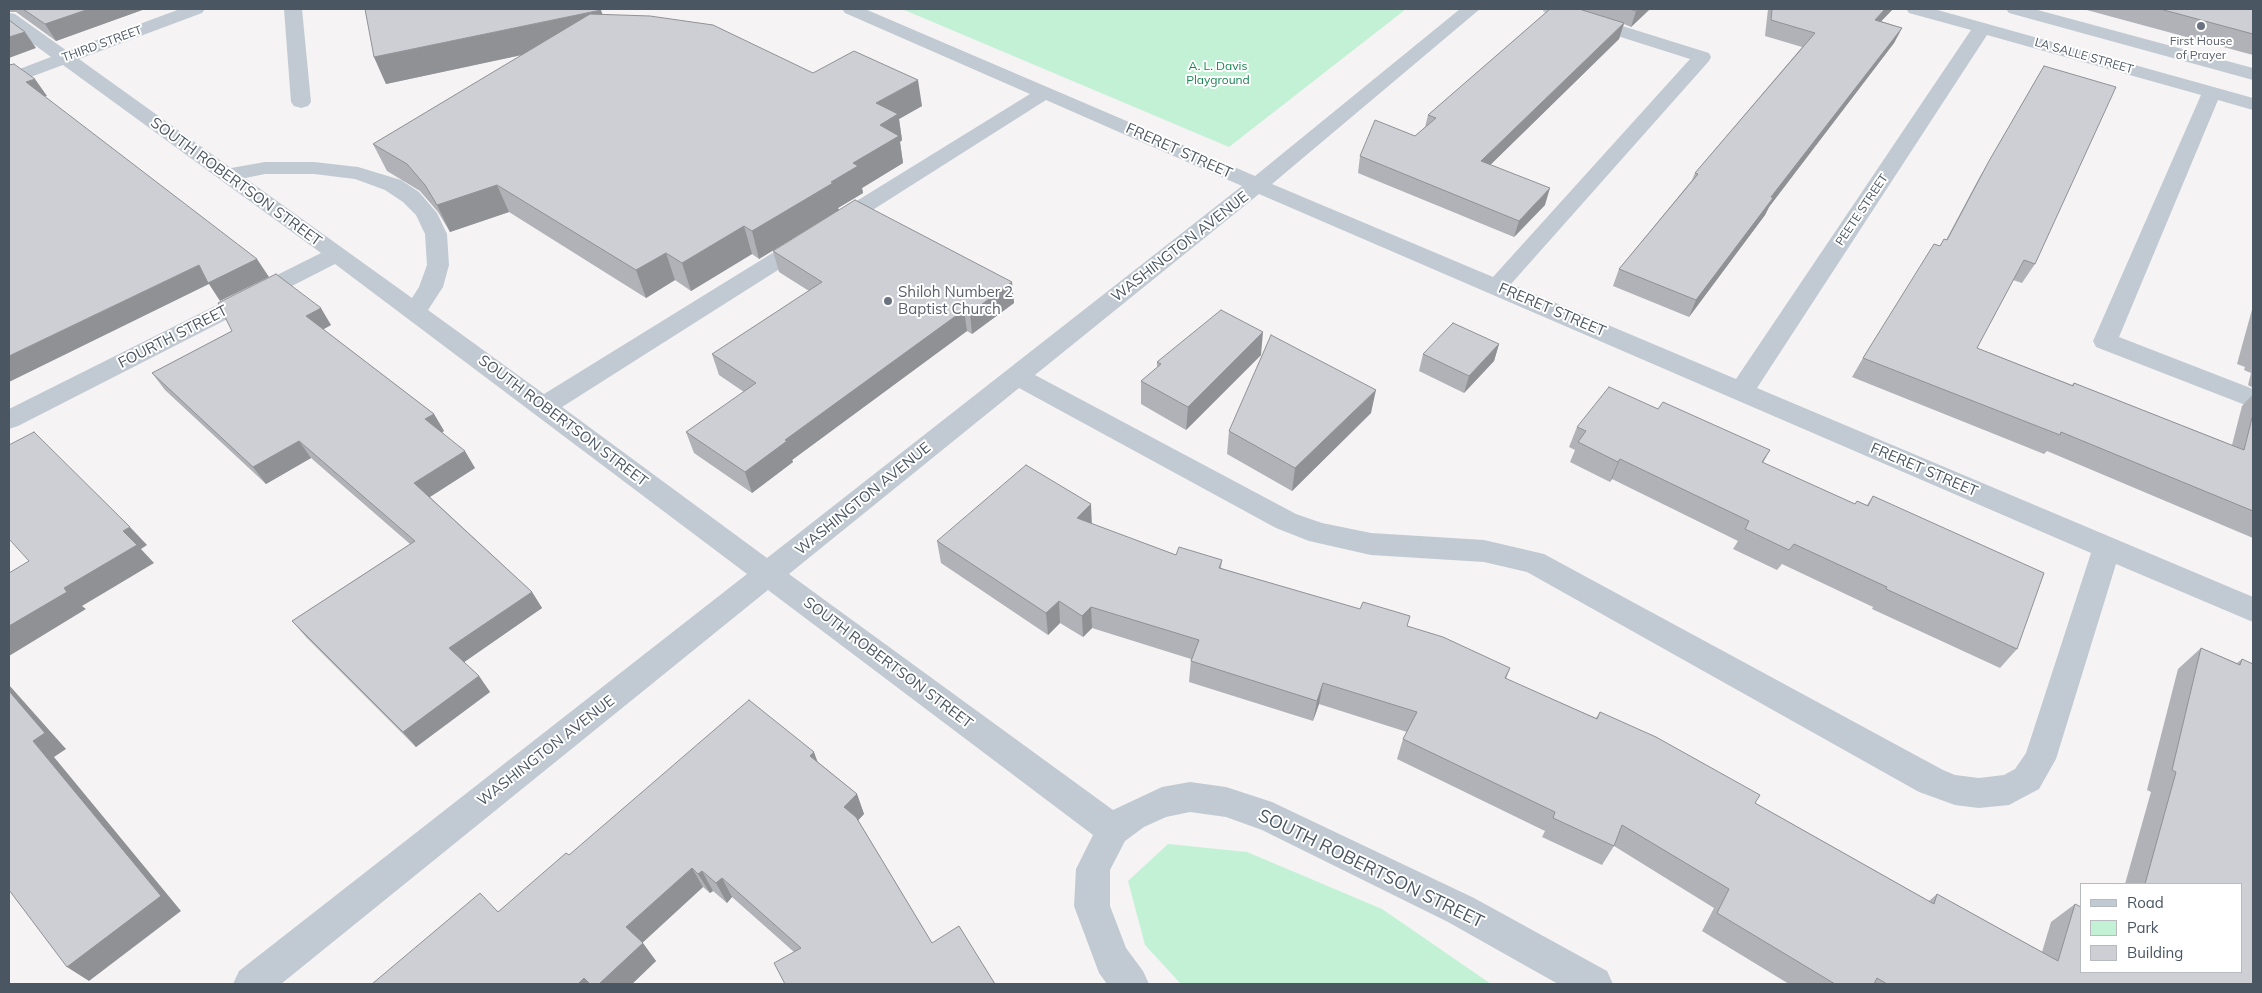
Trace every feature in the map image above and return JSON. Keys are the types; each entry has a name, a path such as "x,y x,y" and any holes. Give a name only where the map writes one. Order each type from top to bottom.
{"street":[{"name":"THIRD STREET","path":"9,79 196,9"},
{"path":"293,9 301,102"},
{"name":"FRERET STREET","path":"851,9 1257,185 1498,286 1741,392 2253,610"},
{"name":"WASHINGTON AVENUE","path":"252,984 1257,185 1471,9"},
{"path":"1498,286 1702,57 1551,9"},
{"name":"LA SALLE STREET","path":"1915,9 2253,104"},
{"name":"LA SALLE STREET","path":"2015,9 2253,74"},
{"name":"SOUTH ROBERTSON STREET","path":"9,18 415,311 1113,830"},
{"name":"PEETE STREET","path":"1741,392 1982,28"},
{"path":"2212,92 2105,341 2253,399"},
{"path":"543,407 1044,93"},
{"path":"226,174 265,168 314,168 349,172 393,185 411,197 426,213 436,234 438,265 431,287 415,311"},
{"name":"FOURTH STREET","path":"9,420 337,254"},
{"path":"1017,376 1286,521 1318,534 1371,544 1484,551 1534,562 1931,781 1955,790 1979,793 2009,790 2027,779 2040,759 2107,548"},
{"name":"SOUTH ROBERTSON STREET","path":"1130,984 1112,960 1092,906 1093,869 1113,830 1132,816 1162,802 1190,797 1226,802 1272,818 1461,910 1594,984"}],"green space":[{"name":"A. L. Davis Playground","path":"902,9 1406,9 1229,147"},
{"path":"1168,844 1247,852 1382,909 1491,984 1181,984 1145,945 1128,881"}],"building":[{"path":"23,9 89,9 45,24"},
{"path":"365,9 601,9 601,10 374,57"},
{"path":"1550,9 1579,9 1624,23 1481,161 1550,188 1519,221 1360,156 1375,120 1415,136 1436,118 1428,115"},
{"path":"1772,9 1885,9 1875,20 1902,28 1771,197 1773,198 1696,300 1619,269 1698,174 1695,173 1815,33 1771,20"},
{"path":"2160,9 2253,9 2253,34"},
{"path":"590,14 650,16 713,25 813,73 854,51 918,80 876,103 898,114 880,125 899,136 853,163 858,166 831,182 833,183 752,231 744,226 682,263 666,253 636,270 497,185 437,205 425,185 407,164 373,144"},
{"path":"9,20 25,32 9,37"},
{"path":"14,64 35,79 26,82 257,259 208,283 199,265 9,356 9,65"},
{"path":"2044,66 2116,87 2035,264 2024,260 1977,348 2073,386 2074,383 2244,450 2253,414 2253,511 2061,432 2060,435 1863,358 1934,244 1940,246 1944,239 1947,240 1989,161"},
{"path":"855,200 1012,282 970,313 964,310 785,440 787,441 745,472 686,432 756,383 712,354 822,282 773,251"},
{"path":"276,274 321,308 306,316 434,414 425,419 465,451 414,483 532,592 449,648 479,676 403,732 292,621 415,541 299,441 253,467 152,373 232,331 218,303"},
{"path":"1221,310 1263,332 1188,407 1141,381 1161,364 1157,362"},
{"path":"1453,323 1499,344 1469,376 1423,354"},
{"path":"1271,335 1376,390 1295,468 1229,431"},
{"path":"1609,387 1658,409 1663,402 1770,450 1762,462 1855,504 1857,501 1868,506 1873,496 2044,573 2017,649 1886,589 1887,587 1794,544 1789,550 1745,529 1749,521 1620,459 1618,462 1578,442 1586,431 1577,427"},
{"path":"34,432 130,527 123,531 137,545 64,588 67,592 9,626 9,573 29,561 9,539 9,445"},
{"path":"1026,465 1091,504 1077,518 1176,555 1179,547 1222,560 1219,568 1360,609 1363,602 1410,616 1407,626 1443,637 1510,668 1505,678 1597,719 1600,712 1656,737 1760,795 1755,803 1934,904 1937,894 2058,961 2075,904 2080,906 2080,973 2242,973 2242,883 2145,883 2176,772 2172,770 2201,648 2240,665 2242,659 2253,664 2253,984 1887,984 1877,978 1874,984 1835,984 1717,913 1729,889 1622,825 1614,846 1553,818 1555,812 1403,739 1417,712 1323,683 1317,701 1191,661 1199,640 1091,607 1082,616 1059,601 1046,613 937,541"},
{"path":"9,691 45,733 33,741 161,896 67,967 9,890"},
{"path":"749,700 814,752 810,756 857,794 844,807 856,817 932,943 959,926 995,984 785,984 774,963 801,948 722,878 716,883 702,871 698,874 692,868 626,927 643,943 599,984 590,984 584,978 578,984 372,984 480,893 498,912 566,853 569,855"}],"place":[{"name":"First House of Prayer","path":"2201,26"},
{"name":"Shiloh Number 2 Baptist Church","path":"888,301"}]}
